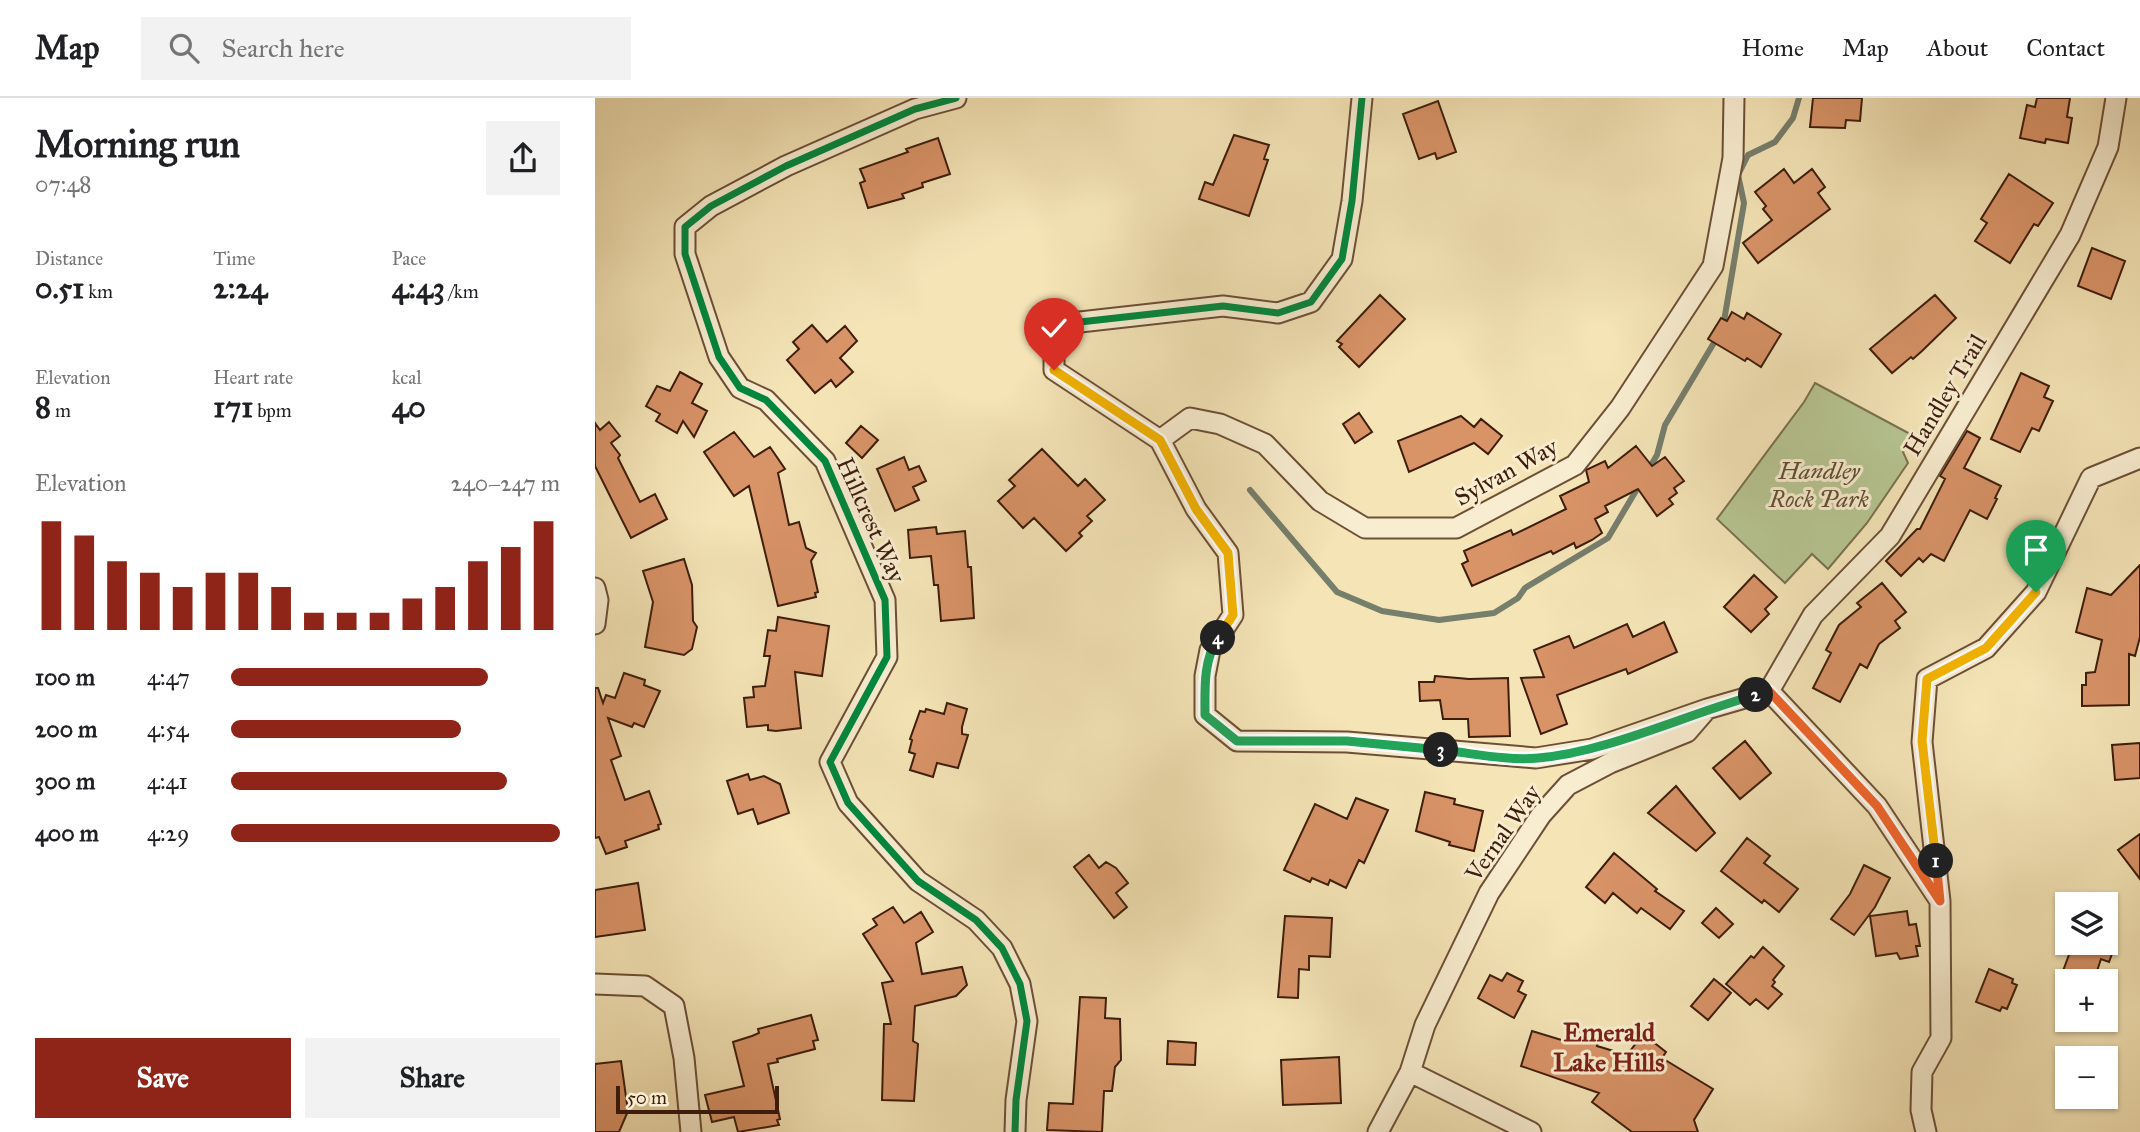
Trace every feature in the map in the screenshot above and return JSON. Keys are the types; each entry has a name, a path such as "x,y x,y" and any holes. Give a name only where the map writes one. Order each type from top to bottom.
{"street":[{"name":"Hillcrest Way","path":"955,98 915,109 786,166 711,206 685,226 685,254 719,357 740,388 766,400 825,461 885,600 887,657 830,762 848,803 918,881 977,920 1002,948 1020,984 1027,1021 1016,1100 1015,1132"},
{"path":"1363,98 1352,201 1342,260 1311,302 1278,313 1223,306 1080,322 1055,333 1054,370 1160,440 1196,509 1228,553 1233,615 1210,650 1205,676 1205,715 1237,741 1347,741 1536,758 1592,749 1707,709"},
{"name":"Sylvan Way","path":"1160,440 1190,418 1220,424 1265,444 1320,501 1365,528 1456,528 1575,465 1620,408 1713,266 1733,158 1734,98"},
{"name":"Handley Trail","path":"1769,691 1813,615 1890,536 2070,235 2108,147 2116,98"},
{"path":"1925,1132 1921,1110 1922,1072 1941,1038 1940,901 1922,741 1927,679 1986,648 2036,592 2091,478 2140,458"},
{"path":"595,588 598,600 595,624"},
{"path":"1769,691 1877,806 1940,901"},
{"name":"Vernal Way","path":"1378,1132 1411,1072 1425,1026 1489,893 1541,815 1568,785 1610,763 1686,732 1707,709 1769,691"},
{"path":"595,984 645,986 674,1006 684,1058 691,1132"},
{"path":"1411,1072 1531,1132"}],"green space":[{"name":"Handley Rock Park","path":"1815,383 1912,435 1903,452 1908,463 1867,523 1828,569 1812,554 1785,583 1717,519 1804,402"}],"building":[{"path":"1813,98 1862,98 1860,121 1846,120 1845,128 1810,127"},
{"path":"2037,98 2070,98 2067,117 2072,118 2068,143 2046,139 2045,143 2020,138 2027,105 2035,107"},
{"path":"1438,101 1456,152 1437,159 1435,153 1419,159 1403,114"},
{"path":"1234,135 1269,145 1264,159 1268,160 1249,216 1199,199 1205,182 1213,185"},
{"path":"938,138 950,174 922,183 923,187 902,194 904,198 868,208 860,183 865,181 860,169"},
{"path":"1784,169 1794,183 1812,169 1825,187 1818,193 1830,209 1758,263 1743,243 1772,220 1763,209 1766,206 1755,192"},
{"path":"2009,174 2053,203 2038,226 2034,224 2010,263 1975,241 1987,223 1981,219"},
{"path":"2092,248 2125,261 2111,299 2078,286"},
{"path":"1380,295 1405,319 1359,367 1339,347 1342,344 1337,341"},
{"path":"1935,295 1956,318 1913,359 1911,357 1892,373 1870,349"},
{"path":"1732,312 1744,319 1747,313 1781,334 1761,367 1747,358 1745,361 1708,339 1721,318 1727,321"},
{"path":"812,325 827,342 845,326 857,341 840,358 853,372 836,387 831,380 815,393 787,360 799,349 793,342"},
{"path":"680,372 702,384 692,403 707,411 694,437 683,421 677,433 656,421 660,414 646,406 657,386 670,391"},
{"path":"2021,373 2049,386 2044,397 2053,401 2039,431 2032,428 2020,452 1991,439"},
{"path":"1359,413 1372,432 1355,443 1343,424"},
{"path":"1461,416 1474,427 1481,419 1502,436 1488,454 1474,443 1409,472 1398,441"},
{"path":"609,422 620,436 611,443 620,455 618,458 640,502 655,494 667,519 631,538 595,466 595,423 600,430"},
{"path":"861,426 878,440 862,458 846,443"},
{"path":"1967,431 1980,438 1964,468 2001,486 1995,498 1997,499 1987,519 1970,510 1944,561 1931,554 1923,562 1919,558 1901,576 1886,561 1920,529 1945,479 1940,476"},
{"path":"734,432 754,457 770,447 785,469 778,473 789,525 799,522 806,548 816,553 811,561 818,592 815,593 816,597 778,606 749,486 734,496 704,452"},
{"path":"1636,446 1652,466 1665,457 1684,481 1674,488 1677,493 1669,499 1673,504 1657,516 1638,489 1605,506 1608,512 1595,519 1602,533 1592,540 1576,548 1574,543 1553,554 1551,551 1472,586 1462,564 1468,561 1464,551 1511,530 1513,535 1566,509 1560,496 1589,482 1586,470 1605,461 1608,468"},
{"path":"1042,449 1078,486 1085,479 1105,500 1087,516 1092,521 1079,533 1082,536 1066,551 1034,518 1023,528 998,501 1015,486 1009,480"},
{"path":"904,457 909,470 919,466 926,481 913,487 919,500 895,511 877,469"},
{"path":"936,527 937,534 965,531 968,567 971,567 974,618 941,621 938,585 934,585 931,556 910,558 908,530"},
{"path":"684,559 692,585 693,621 697,627 692,649 684,655 645,647 653,602 643,571"},
{"path":"2140,565 2140,637 2135,656 2129,654 2129,705 2082,706 2082,685 2086,685 2086,673 2095,672 2102,640 2076,632 2087,588 2111,595"},
{"path":"1754,575 1777,597 1765,609 1769,614 1751,632 1724,607"},
{"path":"1882,583 1906,612 1895,621 1900,628 1879,644 1867,668 1860,664 1840,702 1813,688 1831,653 1826,650 1839,625 1861,607 1857,603"},
{"path":"778,617 829,626 822,676 795,672 801,728 776,731 768,730 768,725 747,727 744,698 754,697 753,687 765,686 770,656 764,656 768,630 776,631"},
{"path":"1664,622 1677,652 1628,674 1626,669 1557,695 1567,724 1541,734 1521,678 1544,677 1534,650 1569,636 1574,648 1627,624 1633,637"},
{"path":"624,673 645,680 644,685 660,691 644,727 634,723 632,727 608,718 621,756 611,760 625,800 649,791 661,824 658,825 659,829 625,841 627,847 606,854 599,837 595,838 595,688 598,688 603,703 606,695 615,698"},
{"path":"1435,676 1508,678 1510,736 1469,737 1468,719 1443,719 1440,700 1420,701 1419,682 1434,682"},
{"path":"947,703 967,709 962,734 968,735 958,768 937,763 933,777 910,770 915,754 909,752 910,739 920,711 925,712 926,709 944,714"},
{"path":"1745,741 1771,773 1740,799 1713,768"},
{"path":"2140,743 2140,778 2115,780 2112,745"},
{"path":"748,774 750,780 764,776 780,784 789,813 758,824 753,809 738,814 727,781"},
{"path":"1676,786 1715,833 1696,851 1648,813"},
{"path":"1425,792 1455,799 1454,804 1483,811 1474,851 1449,845 1450,842 1416,831"},
{"path":"1356,798 1388,810 1364,863 1359,860 1346,888 1330,880 1328,885 1312,878 1310,882 1284,870 1315,804 1347,819"},
{"path":"2140,834 2140,879 2118,850"},
{"path":"1747,838 1770,856 1764,863 1798,889 1779,912 1764,900 1762,903 1721,871"},
{"path":"1614,853 1657,889 1655,891 1684,911 1670,929 1641,908 1637,913 1613,893 1605,903 1586,887"},
{"path":"1089,855 1099,868 1106,862 1116,868 1128,883 1116,893 1127,907 1114,918 1074,867"},
{"path":"1864,865 1890,878 1875,907 1854,935 1831,919 1850,894"},
{"path":"638,883 645,930 595,937 595,890"},
{"path":"893,907 904,923 921,912 933,932 916,943 922,974 962,967 967,985 956,996 915,1006 913,1041 918,1044 914,1101 882,1100 884,1024 891,1024 882,983 893,981 863,934 877,925 873,919"},
{"path":"1716,908 1733,924 1719,938 1702,923"},
{"path":"1907,911 1909,925 1916,924 1920,946 1916,946 1918,956 1900,959 1897,953 1876,956 1870,916"},
{"path":"1285,916 1332,918 1330,957 1309,956 1309,970 1299,969 1298,998 1278,997"},
{"path":"1763,947 1784,966 1773,980 1775,982 1772,986 1782,994 1768,1009 1756,999 1750,1005 1726,984 1751,956 1754,958"},
{"path":"2069,955 2112,955 2109,962 2101,959 2098,969 2064,969"},
{"path":"1989,969 2013,979 2012,983 2017,985 2007,1009 2002,1007 2000,1011 1976,1002"},
{"path":"1507,973 1523,981 1518,991 1526,995 1514,1018 1478,998 1490,975 1502,981"},
{"path":"1714,979 1731,993 1708,1020 1691,1006"},
{"path":"1080,997 1106,998 1105,1018 1120,1019 1121,1060 1115,1067 1112,1091 1104,1091 1102,1132 1047,1130 1049,1103 1073,1104"},
{"path":"811,1015 818,1040 813,1041 815,1049 768,1064 779,1125 738,1132 734,1117 712,1122 705,1095 744,1086 733,1042 759,1033 758,1029"},
{"path":"1572,1028 1600,1037 1597,1046 1627,1055 1643,1034 1666,1052 1662,1058 1713,1089 1694,1120 1698,1132 1632,1132 1592,1102 1599,1093 1521,1066 1532,1031 1568,1042"},
{"path":"1168,1041 1196,1043 1195,1065 1167,1064"},
{"path":"1339,1057 1341,1103 1283,1105 1281,1060"},
{"path":"621,1061 628,1111 619,1132 595,1132 595,1064"}],"waterway":[{"path":"1723,327 1744,203 1738,175 1748,155 1775,142 1793,118 1799,98"},
{"path":"1647,472 1657,455 1665,425 1718,336"},
{"path":"1250,490 1337,592 1382,611 1439,620 1494,613 1518,598 1525,588 1608,538 1640,484"}],"cycle path":[{"path":"956,98 915,109 786,166 711,206 685,227 685,254 719,357 740,388 766,400 825,461 885,600 887,657 830,762 848,803 918,881 976,920 1002,948 1020,984 1027,1021 1016,1100 1015,1132"},
{"path":"1362,98 1352,201 1342,259 1311,302 1278,313 1223,306 1080,322 1054,333 1054,370 1160,440 1196,509 1228,553 1233,615 1210,650 1205,676 1205,715 1237,741 1347,742 1536,758 1592,749 1707,709 1769,691 1877,806 1940,901"}],"district":[{"name":"Emerald Lake Hills","path":"1609,1046"}],"route":[{"path":"1054,370 1160,440 1196,509 1228,553 1233,615 1210,650 1205,676 1205,715 1237,741 1347,741 1536,758 1592,749 1707,709 1769,691 1877,806 1940,901 1922,741 1927,679 1986,648 2036,592"}]}
